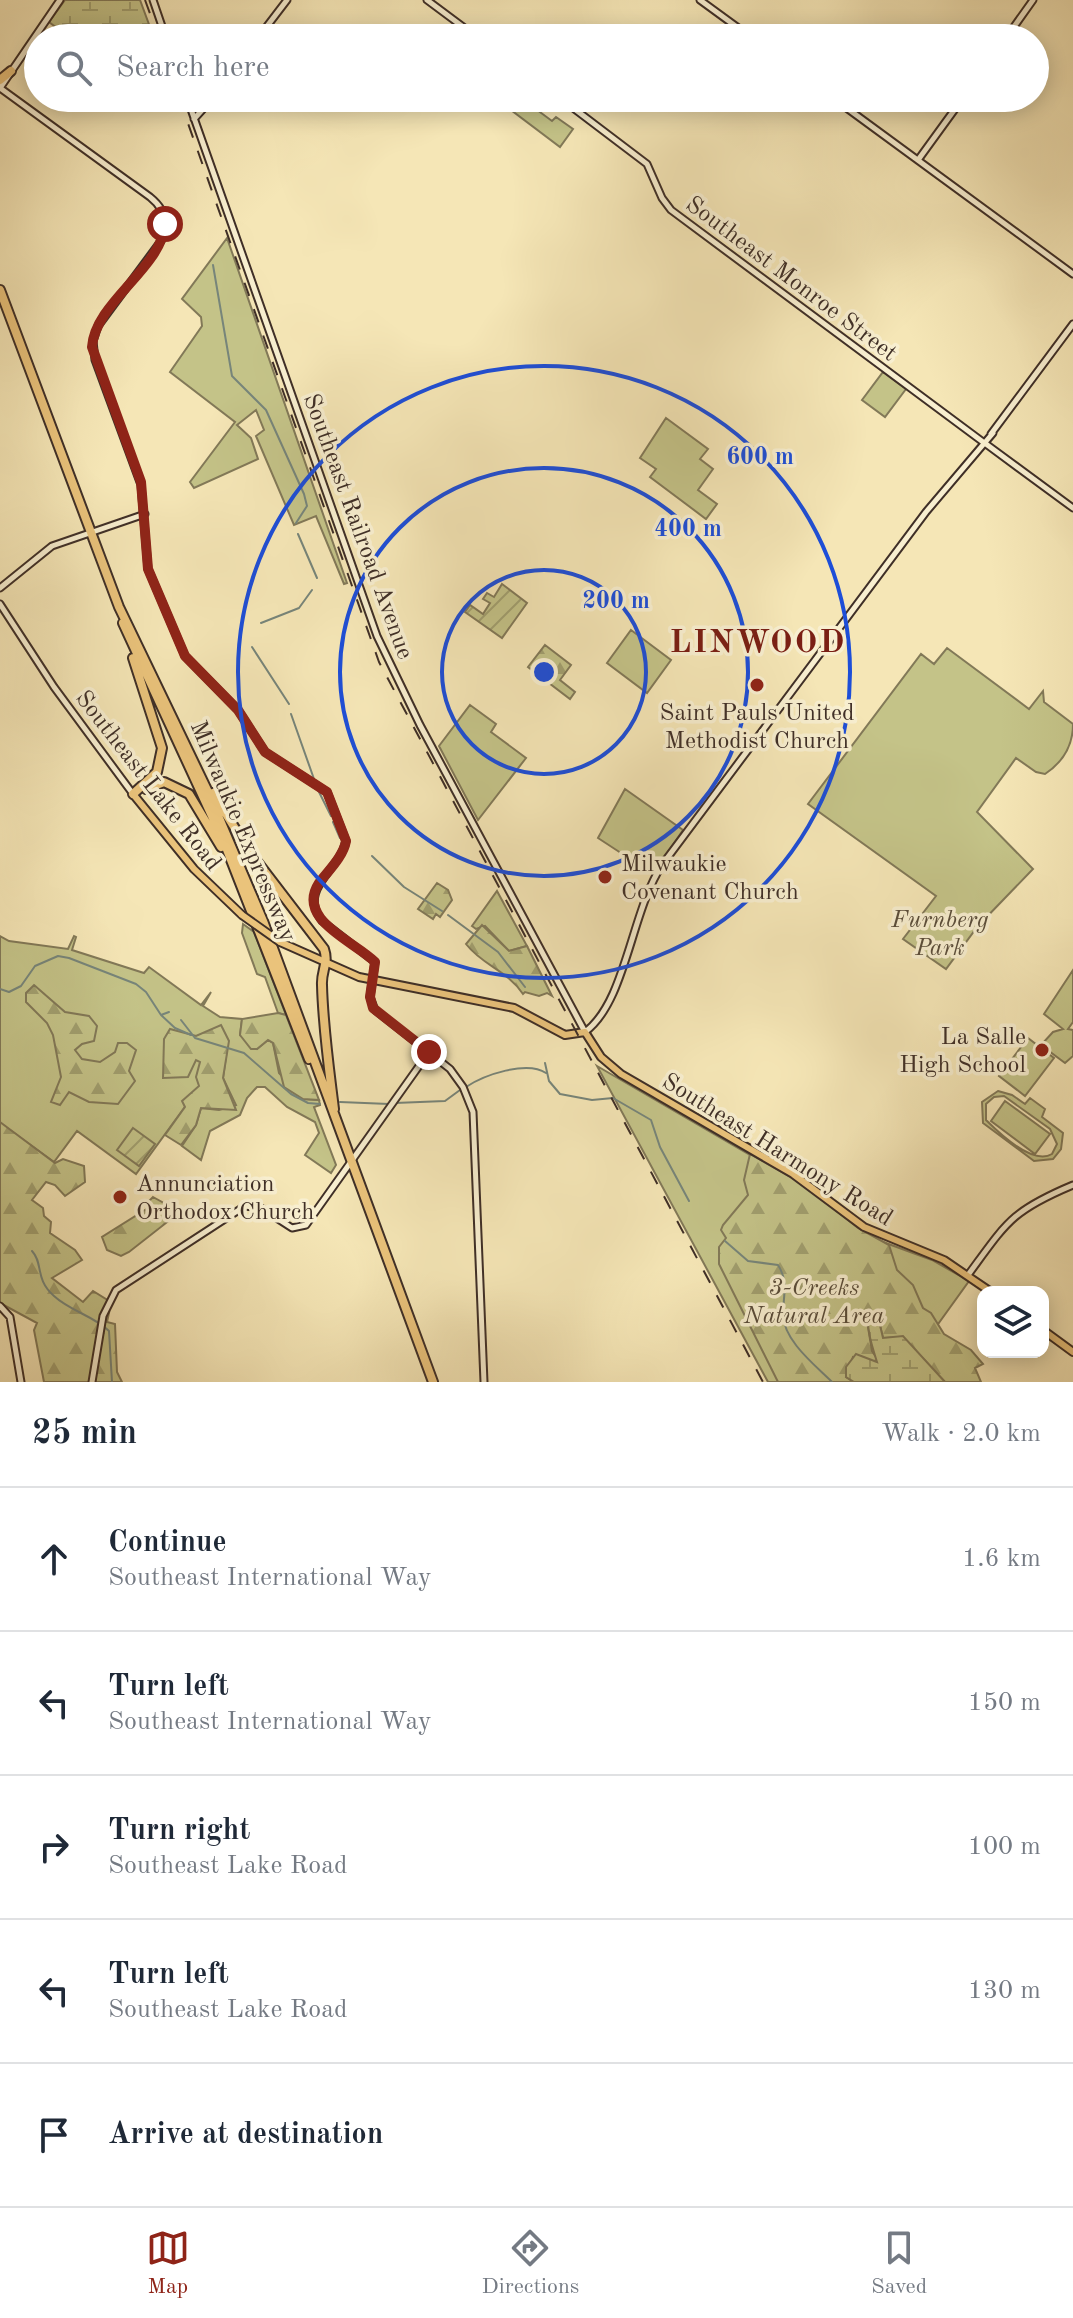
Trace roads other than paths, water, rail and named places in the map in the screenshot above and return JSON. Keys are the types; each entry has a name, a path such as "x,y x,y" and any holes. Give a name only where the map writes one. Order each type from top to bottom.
{"highway":[{"path":"0,80 11,71"},
{"name":"Milwaukie Expressway","path":"0,290 119,607 188,750 258,909 318,1077"},
{"name":"Milwaukie Expressway","path":"119,607 122,623 244,891 433,1382"},
{"path":"122,623 162,748 157,772 134,795"},
{"path":"188,750 237,834 322,945 326,964 321,978 324,1030 335,1122"},
{"path":"134,795 158,782 170,782 185,791 199,809 244,891"}],"main road":[{"name":"Southeast Lake Road","path":"134,795 194,869 242,915 280,942 326,964 374,981"},
{"path":"374,981 514,1008 565,1035 585,1032"},
{"name":"Southeast Harmony Road","path":"585,1032 601,1057 621,1074 793,1174 864,1227 939,1258 983,1286"},
{"path":"1049,1334 1073,1352"}],"street":[{"path":"43,24 60,0"},
{"path":"153,0 161,24"},
{"path":"269,24 287,0"},
{"path":"427,0 459,24"},
{"path":"700,0 733,24"},
{"path":"1016,24 1033,0"},
{"path":"24,52 0,88 24,105"},
{"path":"33,112 155,201 163,214 165,229 161,241 98,326 93,343 95,360 139,476 148,569 188,661 238,710 265,752 321,786 335,807 346,844 316,890 315,906 322,921 374,961 371,1000 376,1012 429,1052 461,1083 469,1098 477,1139 484,1382"},
{"name":"Southeast Railroad Avenue","path":"192,112 370,620 420,725 585,1032"},
{"path":"194,119 200,112"},
{"name":"Southeast Monroe Street","path":"578,112 647,164 662,198 671,210 1073,508"},
{"path":"852,112 1073,274"},
{"path":"918,160 953,112"},
{"path":"585,1032 599,1018 614,991 640,908 659,871 926,512 993,433 1073,324"},
{"path":"0,588 42,551 145,514"},
{"name":"Southeast Lake Road","path":"0,604 49,681 134,795"},
{"path":"92,1382 103,1316 112,1295 122,1284 245,1206 261,1208 292,1228 304,1226 429,1052"},
{"path":"968,1275 1016,1213 1073,1185"},
{"path":"0,1306 10,1317 21,1382"}],"waterway":[{"path":"213,265 232,376 266,410 304,494 307,506 296,523"},
{"path":"298,534 317,578"},
{"path":"261,623 299,608 312,590"},
{"path":"252,647 289,704"},
{"path":"291,714 314,779"},
{"path":"318,790 331,816"},
{"path":"333,822 340,838"},
{"path":"372,856 404,887 442,911"},
{"path":"448,915 498,952 525,987"},
{"path":"0,989 9,992 21,986 35,966 58,956 136,984 146,992 161,1015 169,1012"},
{"path":"161,1015 175,1028 191,1035"},
{"path":"181,1020 195,1038 244,1053 291,1094 308,1103 320,1104"},
{"path":"545,1063 549,1081 560,1094 592,1100 613,1098 651,1120 660,1147 689,1201"},
{"path":"466,1087 494,1074 517,1069 538,1069 546,1073"},
{"path":"395,1103 445,1101 460,1090"},
{"path":"340,1102 389,1104"},
{"path":"725,1241 748,1261 778,1265 784,1283 783,1315 789,1334 832,1382"},
{"path":"32,1251 41,1277 54,1296 109,1331 112,1382"}],"railway":[{"path":"145,0 154,24"},
{"path":"184,112 379,662 763,1382"}],"place":[{"name":"Saint Pauls United Methodist Church","path":"757,685"},
{"name":"Milwaukie Covenant Church","path":"605,877"},
{"name":"La Salle High School","path":"1042,1050"},
{"name":"Annunciation Orthodox Church","path":"120,1197"}],"district":[{"name":"LINWOOD","path":"758,641"}],"park label":[{"name":"Furnberg Park","path":"940,933"},
{"name":"3-Creeks Natural Area","path":"814,1301"}]}
